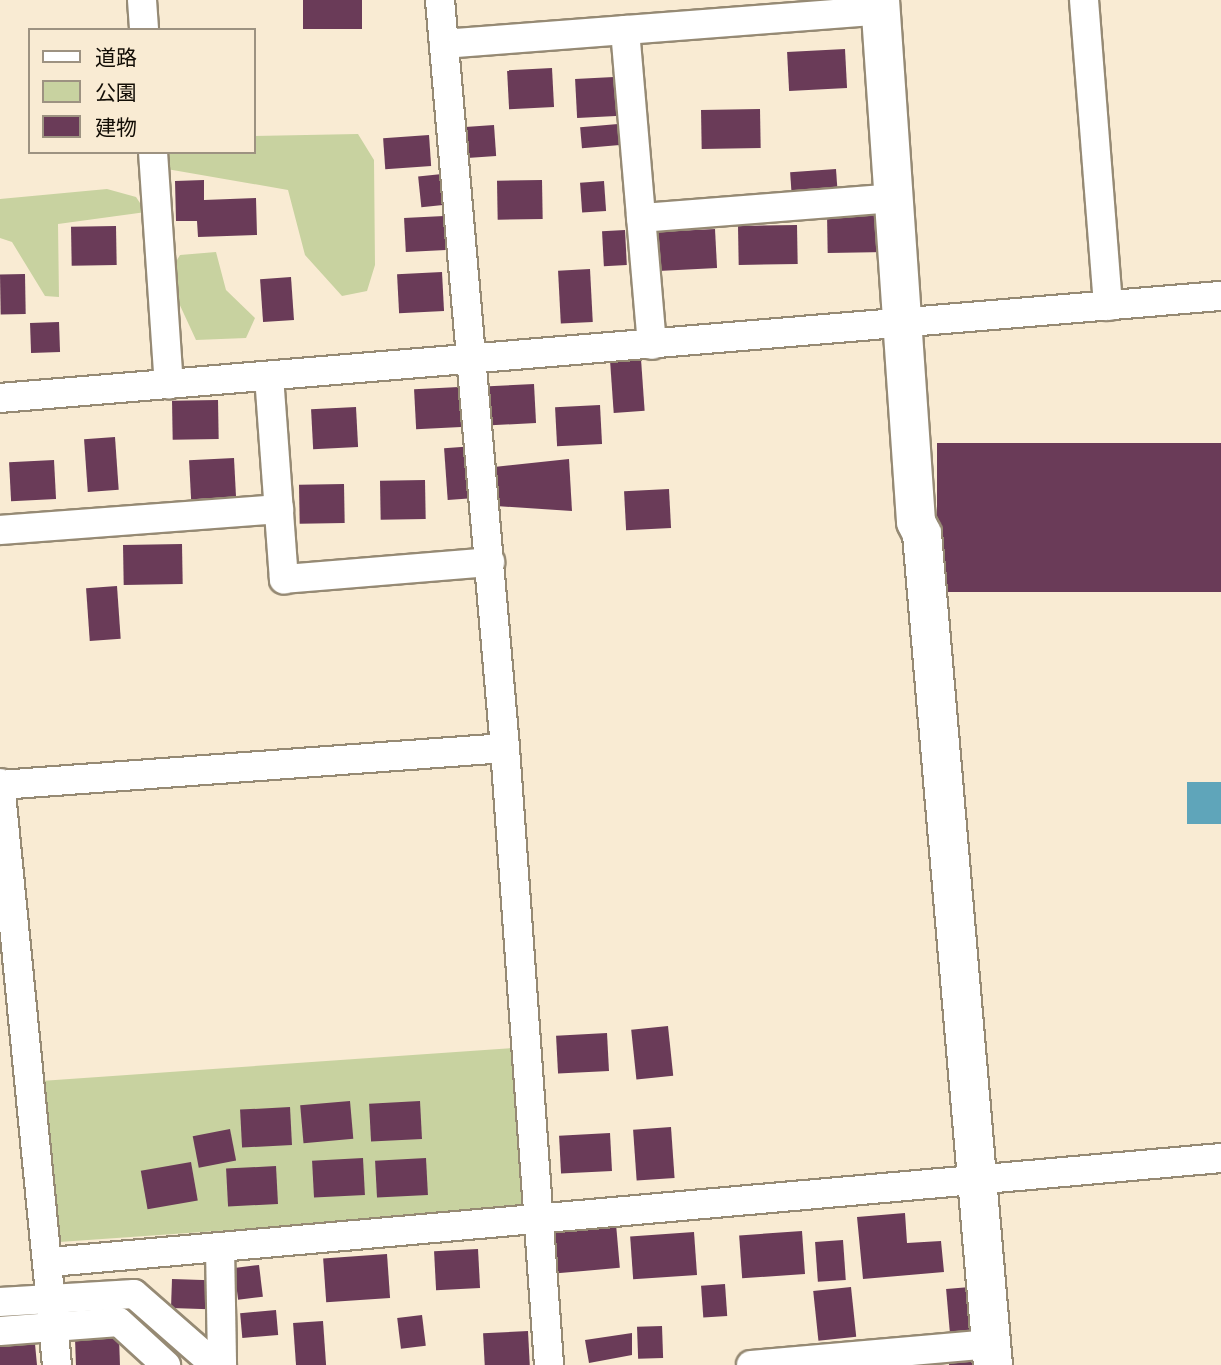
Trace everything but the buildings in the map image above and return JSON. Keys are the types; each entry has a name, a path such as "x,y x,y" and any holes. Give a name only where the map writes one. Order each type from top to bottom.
{"street":[{"path":"142,0 144,28"},
{"path":"440,0 505,748 549,1365"},
{"path":"1084,0 1108,306"},
{"path":"444,44 625,30 881,5 905,326 916,522 922,534 992,1354 751,1365"},
{"path":"625,30 652,345"},
{"path":"153,154 169,384"},
{"path":"641,218 895,198"},
{"path":"0,398 905,326 1221,296"},
{"path":"269,376 284,579 490,562"},
{"path":"0,530 279,509"},
{"path":"57,1365 51,1262 0,784 505,748"},
{"path":"51,1262 1221,1158"},
{"path":"220,1247 222,1365"},
{"path":"0,1302 134,1294 215,1365"},
{"path":"0,1331 119,1322 166,1365"}],"green space":[{"path":"358,134 374,160 375,265 367,291 342,296 305,255 288,190 161,168 164,154 256,154 256,136"},
{"path":"107,189 136,197 146,212 58,224 59,297 45,296 12,242 0,238 0,199"},
{"path":"216,252 226,290 255,318 246,338 196,340 171,286 174,265 180,255"},
{"path":"527,1047 538,1209 42,1243 30,1082"}],"water":[{"path":"1187,782 1221,782 1221,824 1187,824"}],"waterway":[{"path":"122,1306 153,1329"}]}
